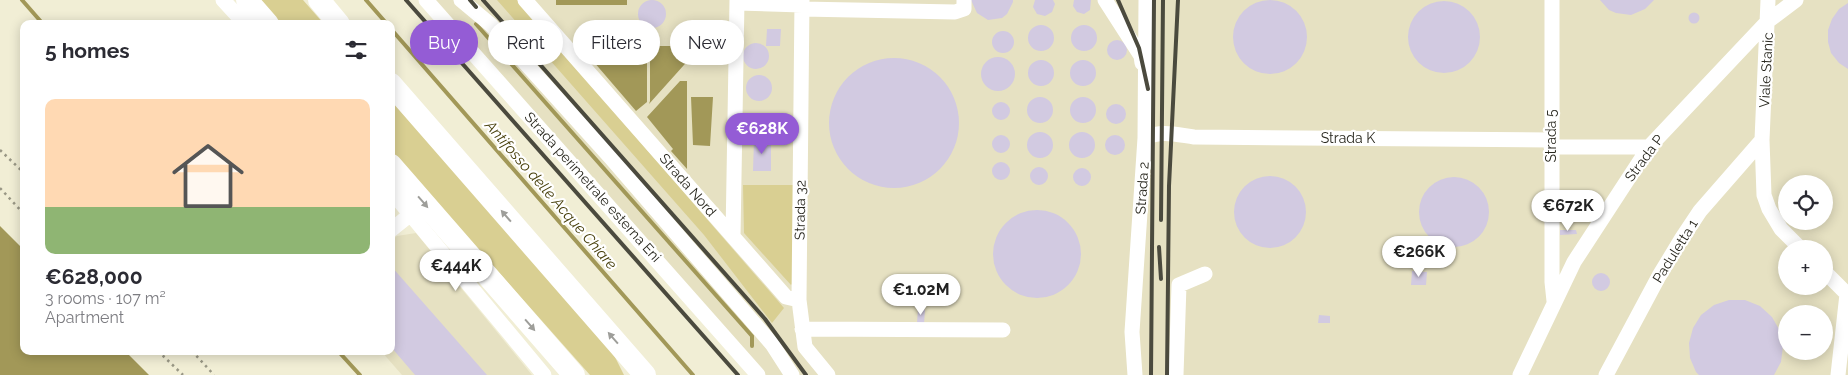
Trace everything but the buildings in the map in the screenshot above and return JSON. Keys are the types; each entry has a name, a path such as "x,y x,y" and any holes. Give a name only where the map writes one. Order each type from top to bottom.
{"highway":[{"path":"247,0 264,20"},
{"path":"318,0 336,20"},
{"path":"395,89 645,375"},
{"path":"395,170 574,375"}],"street":[{"path":"223,0 241,20"},
{"name":"Strada perimetrale esterna Eni","path":"426,0 758,375"},
{"path":"461,0 491,25 611,158 772,344 792,375"},
{"path":"732,236 737,2 955,12 964,10 964,0"},
{"path":"1105,0 1141,56 1146,87"},
{"name":"Strada 2","path":"1135,375 1132,324 1145,138 1146,0"},
{"name":"Strada 5","path":"1552,0 1551,143 1552,282 1554,301"},
{"name":"Viale Stanic","path":"1768,0 1762,140 1764,195 1768,209 1781,229 1792,240"},
{"name":"Strada P","path":"1520,375 1554,301 1586,240 1649,147 1768,21 1796,0"},
{"name":"Strada Nord","path":"532,4 786,297 799,300"},
{"name":"Strada 32","path":"799,300 802,5"},
{"name":"Strada K","path":"1145,138 1153,134 1172,134 1194,138 1551,143 1649,147"},
{"name":"Paduletta 1","path":"1606,375 1659,276 1682,238 1700,211 1762,140"},
{"path":"395,196 544,375"},
{"path":"395,227 411,214"},
{"path":"1176,375 1179,285 1205,274"},
{"path":"1833,280 1848,294 1838,375"},
{"path":"799,300 805,347 828,375"},
{"path":"802,329 1003,330"}],"path":[{"path":"0,150 20,168"},
{"path":"0,188 20,210"},
{"path":"162,355 183,375"},
{"path":"196,355 214,375"}],"shaded area":[{"path":"259,0 303,0 320,20 276,20"},
{"path":"433,0 1848,0 1848,375 762,375 490,65 563,65 563,20 488,20 488,63 478,51 478,20 451,20"},
{"path":"497,0 517,0 534,20 515,20"},
{"path":"556,0 627,0 627,5 556,5"},
{"path":"660,46 670,46 670,65 684,65 649,104 650,65 660,65"},
{"path":"563,53 784,308 772,323 704,235 554,65 563,65"},
{"path":"596,65 647,65 647,102 636,111"},
{"path":"680,81 687,81 687,169 671,151 673,149 647,117"},
{"path":"691,97 713,97 710,146 693,145"},
{"path":"395,105 612,351 624,375 590,375 395,156"},
{"path":"743,185 794,185 793,283 791,285 744,233"},
{"path":"0,226 20,246 20,355 129,355 149,375 0,375"},
{"path":"416,233 532,375 402,375 384,355 395,355 395,238"}],"waterway":[{"path":"22,0 40,20"},
{"name":"Antifosso delle Acque Chiare","path":"366,0 384,20"},
{"path":"478,26 752,336 752,346"},
{"name":"Antifosso delle Acque Chiare","path":"395,34 693,375"},
{"path":"342,355 360,375"}],"railway":[{"path":"406,0 738,375"},
{"path":"470,0 476,7"},
{"path":"483,0 765,319 806,375"},
{"path":"1118,0 1139,48 1148,89"},
{"path":"1151,375 1154,0"},
{"path":"1161,220 1163,0"},
{"path":"1167,375 1169,186 1178,0"},
{"path":"1159,247 1161,279"}]}
